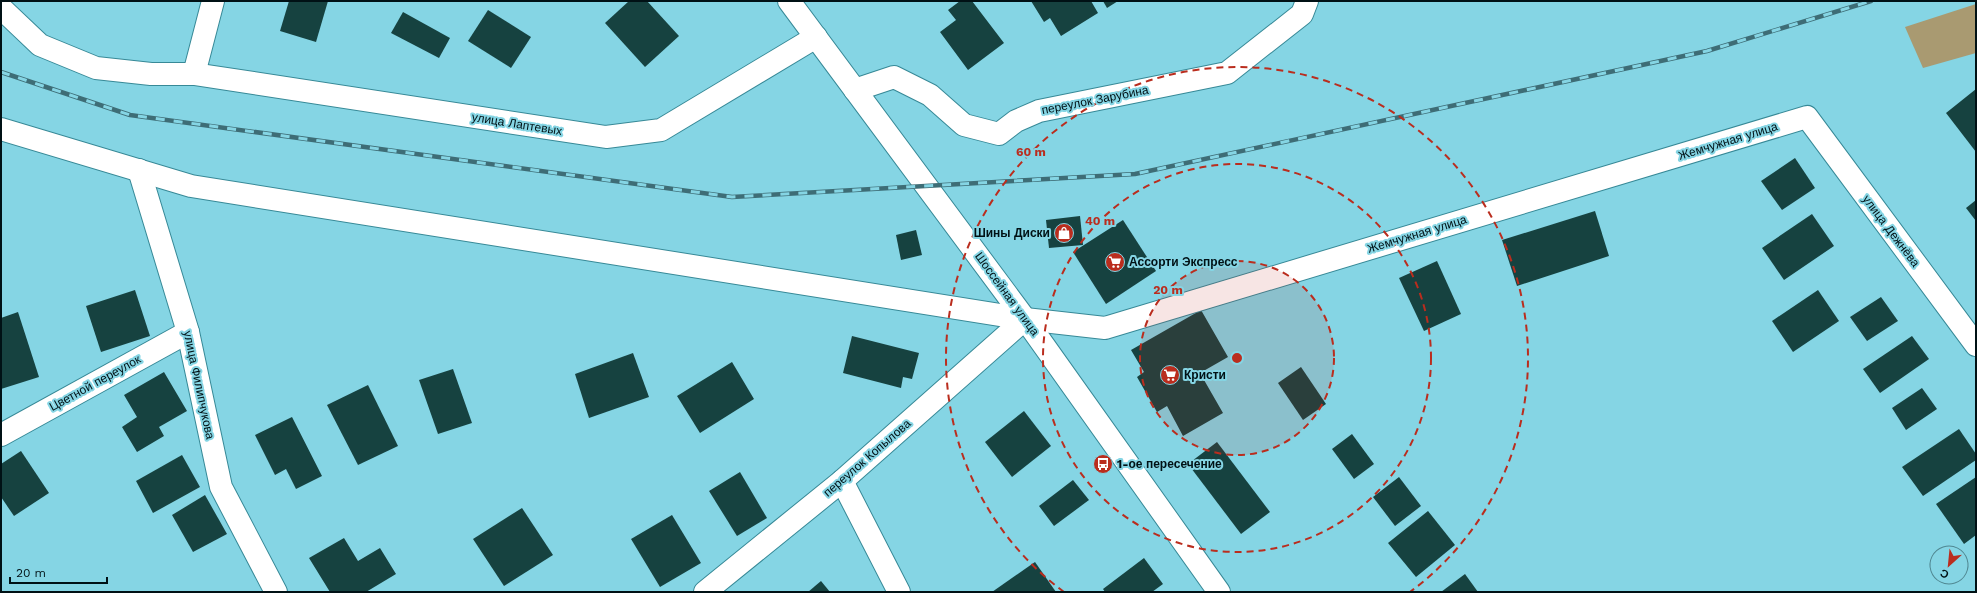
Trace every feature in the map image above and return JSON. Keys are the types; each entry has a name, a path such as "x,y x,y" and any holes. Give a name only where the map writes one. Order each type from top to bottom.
{"street":[{"path":"194,74 214,1"},
{"name":"Шоссейная улица","path":"789,1 1025,319 1218,592"},
{"name":"переулок Зарубина","path":"855,90 894,76 930,96 964,125 999,134 1016,121 1038,111 1227,73 1302,14 1307,1"},
{"name":"улица Лаптевых","path":"1,8 40,44 96,68 151,74 194,74 606,137 661,130 816,37"},
{"name":"Жемчужная улица","path":"1,129 191,186 1025,319 1105,328 1807,117"},
{"name":"улица Дежнёва","path":"1807,117 1976,344"},
{"name":"улица Филипчукова","path":"139,170 188,332 221,487 276,592"},
{"name":"переулок Копылова","path":"705,592 842,482 1025,319"},
{"name":"Цветной переулок","path":"1,435 188,332"},
{"path":"842,482 899,592"}],"shaded area":[{"path":"1976,4 1976,53 1923,68 1905,27"}],"building":[{"path":"289,1 328,1 316,42 280,31"},
{"path":"629,1 647,1 679,36 645,67 605,23"},
{"path":"960,1 972,1 1004,43 968,70 940,32 956,20 948,10"},
{"path":"1031,1 1091,1 1098,13 1061,36 1050,18 1044,22"},
{"path":"1103,1 1118,1 1107,8"},
{"path":"488,10 531,37 511,68 468,41"},
{"path":"403,12 450,38 439,58 391,33"},
{"path":"1976,89 1976,152 1946,113"},
{"path":"1795,158 1815,188 1782,210 1761,181"},
{"path":"1976,200 1976,221 1966,208"},
{"path":"1595,211 1609,256 1517,286 1502,240"},
{"path":"1812,214 1834,246 1784,280 1762,248"},
{"name":"Шины Диски","path":"1080,216 1083,245 1049,248 1046,220"},
{"name":"Ассорти Экспресс","path":"1123,220 1156,271 1106,304 1073,252"},
{"path":"916,230 922,255 901,260 896,235"},
{"path":"1437,261 1461,314 1424,331 1399,278"},
{"path":"135,290 150,336 101,352 86,306"},
{"path":"1818,290 1839,321 1793,352 1772,321"},
{"path":"1881,297 1898,321 1867,341 1850,317"},
{"name":"Кристи","path":"1201,310 1228,357 1200,373 1223,413 1183,436 1167,406 1157,412 1137,377 1144,372 1131,350"},
{"path":"18,312 39,377 1,389 1,318"},
{"path":"852,336 919,353 912,379 903,377 901,388 843,373"},
{"path":"1912,336 1929,359 1880,393 1863,369"},
{"path":"633,353 649,397 589,418 575,374"},
{"path":"732,362 754,399 700,433 677,396"},
{"path":"1301,367 1326,404 1303,420 1278,383"},
{"path":"453,369 472,423 438,434 419,380"},
{"path":"164,372 187,411 159,427 164,436 137,452 122,427 137,417 124,395"},
{"path":"368,385 398,446 358,465 327,405"},
{"path":"1922,388 1937,409 1906,430 1892,408"},
{"path":"1024,411 1051,446 1012,477 985,442"},
{"path":"292,417 322,476 296,489 286,469 275,475 255,435"},
{"path":"1959,429 1976,454 1976,460 1923,496 1902,467"},
{"path":"1352,434 1374,464 1354,479 1332,449"},
{"path":"1217,442 1270,512 1241,534 1188,464"},
{"path":"21,451 49,493 14,516 1,497 1,464"},
{"path":"182,455 200,487 153,513 136,481"},
{"path":"740,472 767,518 737,536 709,491"},
{"path":"1399,477 1421,506 1395,526 1373,497"},
{"path":"1976,477 1976,535 1964,544 1936,504"},
{"path":"1073,480 1089,500 1054,526 1039,506"},
{"path":"205,495 227,534 193,552 172,515"},
{"path":"522,508 553,555 504,586 473,539"},
{"path":"1428,511 1455,545 1416,577 1388,543"},
{"path":"672,515 701,563 660,587 631,539"},
{"path":"344,538 358,561 380,548 396,574 366,592 330,592 309,558"},
{"path":"1144,558 1163,584 1152,592 1105,592 1103,589"},
{"path":"1035,562 1056,592 992,592"},
{"path":"1465,574 1478,592 1441,592"},
{"path":"821,581 830,592 808,592"}],"railway":[{"path":"1,72 130,115 732,197 1135,174 1707,51 1871,1"}],"place":[{"name":"Шины Диски","path":"1064,233"},
{"name":"Ассорти Экспресс","path":"1115,262"},
{"name":"Кристи","path":"1170,375"},
{"name":"1-ое пересечение","path":"1103,464"}]}
